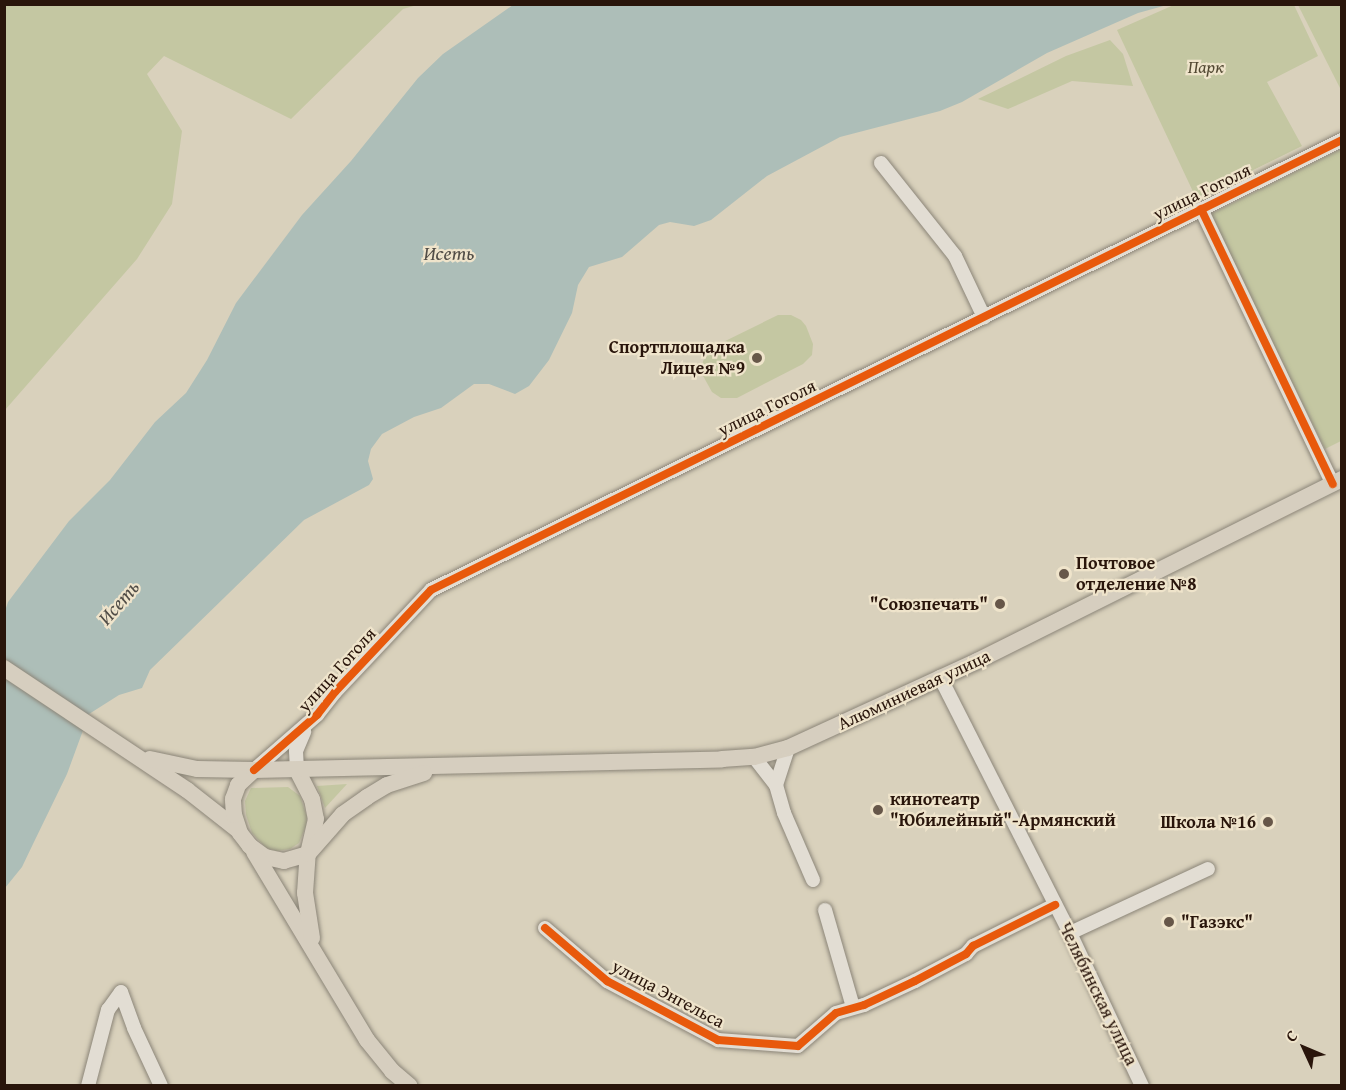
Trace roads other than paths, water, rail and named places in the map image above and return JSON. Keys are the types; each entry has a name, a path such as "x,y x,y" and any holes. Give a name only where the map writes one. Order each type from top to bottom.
{"main road":[{"name":"Алюминиевая улица","path":"452,767 754,758 788,748 940,677 1337,482"},
{"path":"4,668 208,805 265,857 275,860 284,861 308,854 344,814 387,786 452,767"},
{"path":"114,742 147,758 181,767 254,770 452,767"},
{"path":"254,770 238,785 233,799 234,815 245,839 315,950 367,1040 392,1071 410,1086"},
{"path":"297,770 312,799 316,819 308,854 305,893 315,950"}],"street":[{"name":"улица Гоголя","path":"254,770 317,716 336,692 431,590 1341,140"},
{"path":"881,163 955,256 984,317"},
{"path":"1201,209 1337,482"},
{"name":"Челябинская улица","path":"940,677 1070,933 1142,1086"},
{"path":"297,770 296,751 304,732 317,716"},
{"path":"776,785 788,748"},
{"path":"754,758 776,785 783,813 813,880"},
{"path":"1070,933 1208,869"},
{"name":"улица Энгельса","path":"544,928 607,981 718,1040 798,1046 836,1013 864,1005 915,981 966,954 973,946 1055,905"},
{"path":"825,910 853,1007"},
{"path":"88,1086 108,1010 121,992 134,1028 161,1086"}],"water":[{"name":"Исеть","path":"513,5 1167,5 1138,13 1047,53 962,102 940,111 840,137 767,176 711,220 694,226 670,222 659,225 622,257 589,267 578,285 572,313 549,360 529,386 515,394 489,384 474,384 441,408 414,417 382,434 371,449 368,461 373,479 369,485 304,520 150,670 142,688 119,695 89,714 67,774 22,867 5,888 4,614 8,602 69,521 110,480 155,422 186,393 207,360 236,303 302,215 351,161 418,78 443,54"}],"place":[{"name":"Спортплощадка Лицея №9","path":"757,358"},
{"name":"Почтовое отделение №8","path":"1064,574"},
{"name":"\"Союзпечать\"","path":"1000,604"},
{"name":"кинотеатр \"Юбилейный\"-Армянский","path":"878,810"},
{"name":"Школа №16","path":"1268,822"},
{"name":"\"Газэкс\"","path":"1169,922"}],"park label":[{"name":"Парк","path":"1206,67"}]}
